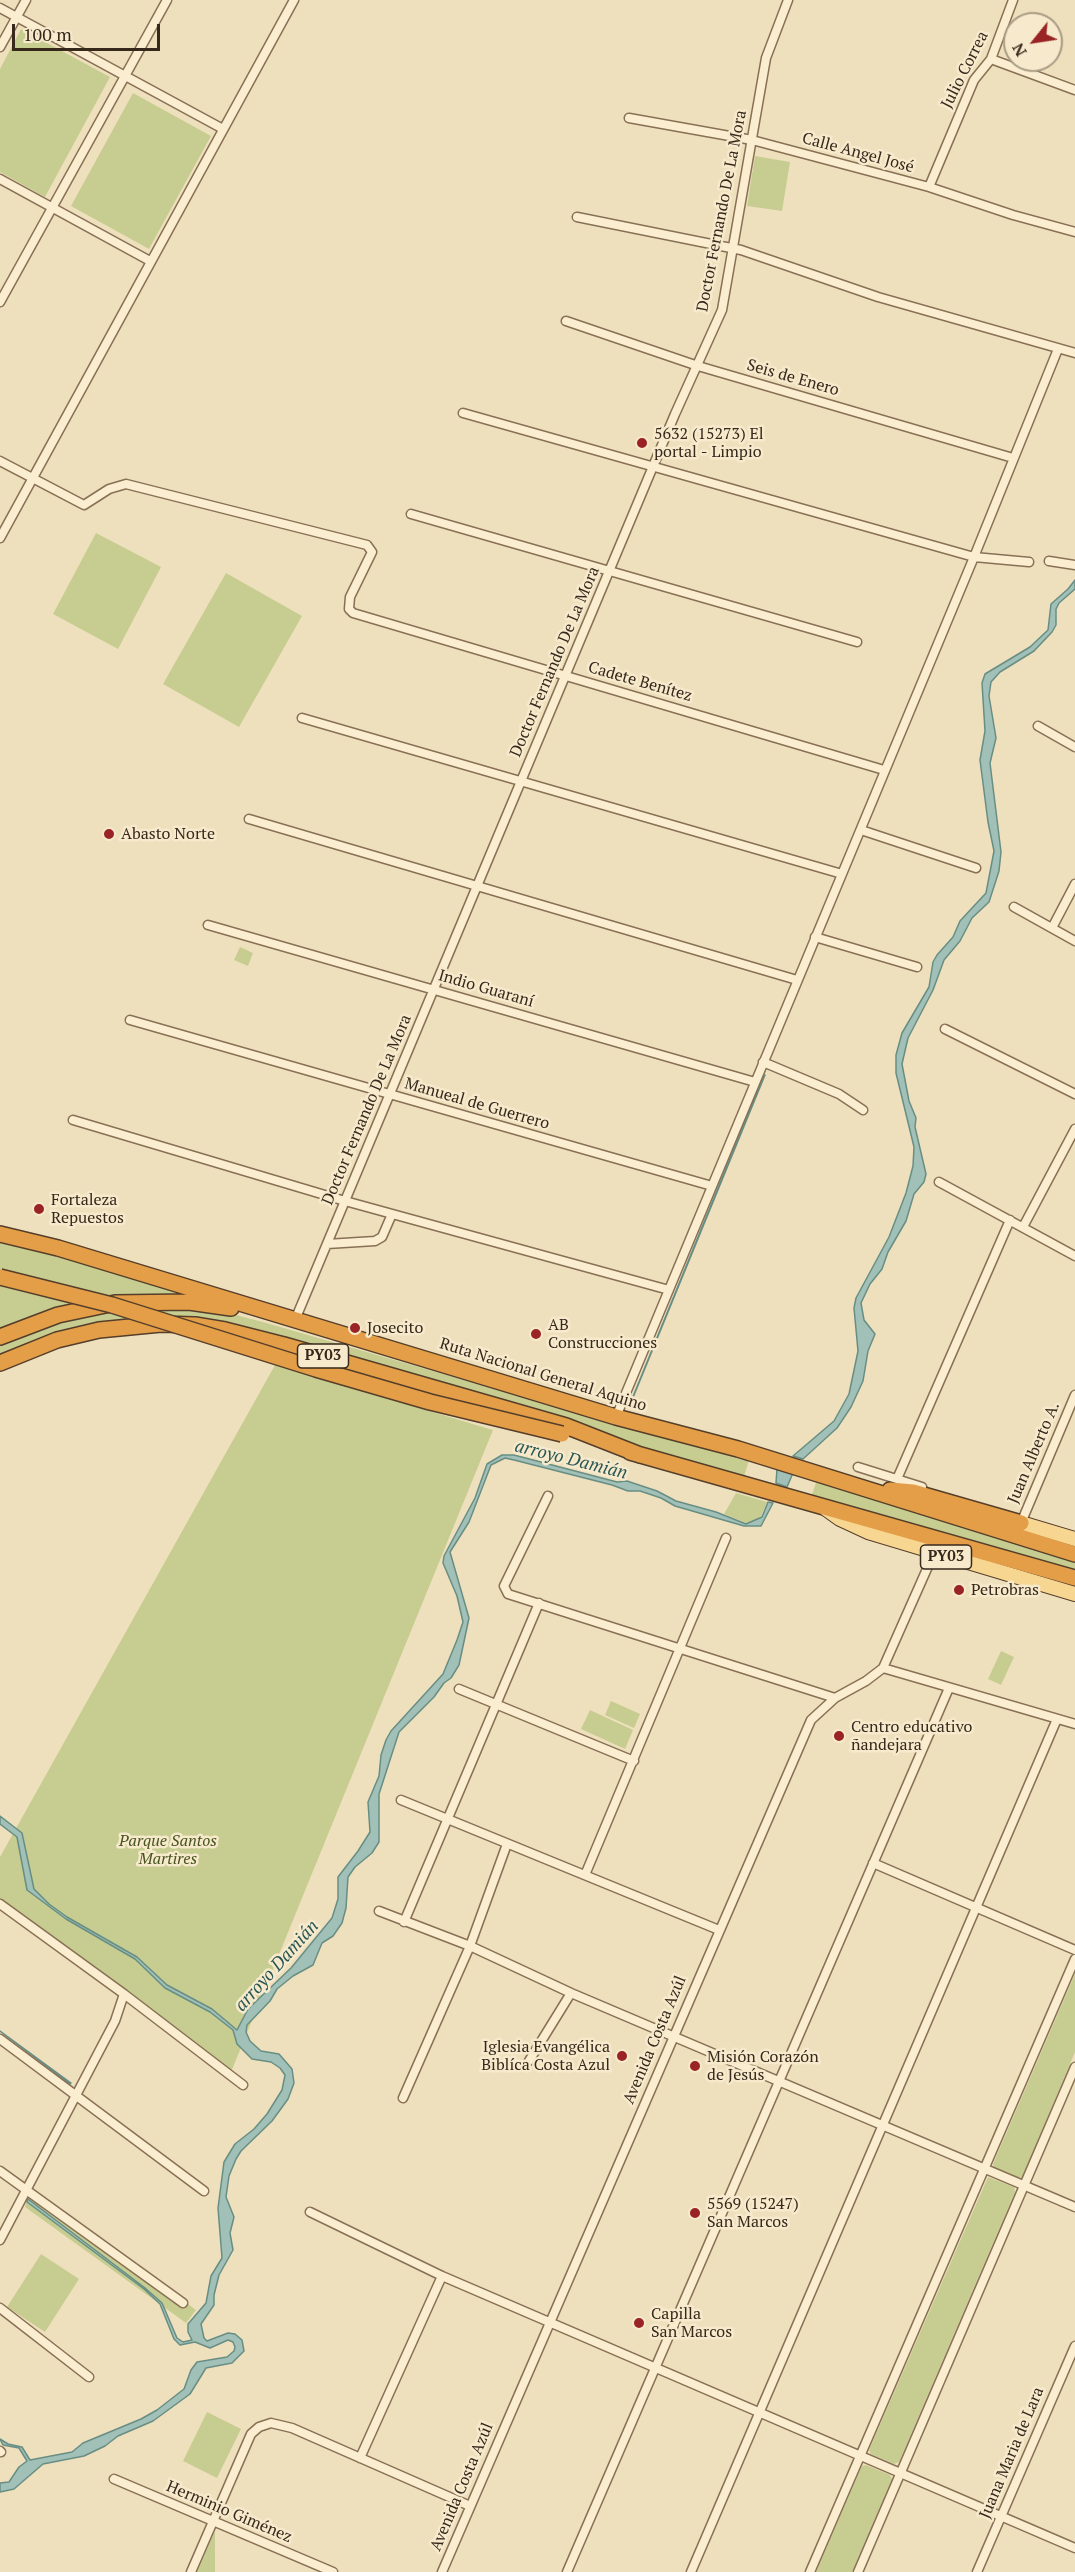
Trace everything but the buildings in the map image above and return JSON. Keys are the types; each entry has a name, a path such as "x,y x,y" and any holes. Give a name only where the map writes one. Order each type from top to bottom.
{"highway":[{"name":"Ruta Nacional General Aquino","path":"0,1234 58,1248 616,1417 738,1449 1075,1554"},
{"name":"PY03","path":"0,1277 112,1305 430,1402 640,1455 1075,1578"},
{"name":"PY03","path":"0,1336 58,1315 132,1301 189,1302 291,1318"},
{"name":"PY03","path":"0,1363 35,1347 99,1330 161,1324 195,1325 284,1345 566,1426 640,1455"},
{"name":"PY03","path":"872,1490 913,1492 1022,1521"}],"main road":[{"name":"PY03","path":"822,1506 840,1519 868,1532 1075,1594"},
{"name":"PY03","path":"1022,1521 1075,1539"},
{"path":"919,1535 1075,1594"}],"street":[{"path":"0,47 26,0"},
{"path":"0,302 167,0"},
{"path":"0,538 294,0"},
{"name":"Doctor Fernando De La Mora","path":"291,1318 327,1244 391,1095 652,468 722,310 766,58 788,0"},
{"name":"Julio Correa","path":"929,187 974,80 991,59 1013,0"},
{"path":"0,9 223,129"},
{"path":"991,59 1075,90"},
{"name":"Calle Angel José","path":"629,118 752,140 929,187 1075,232"},
{"path":"0,179 150,261"},
{"path":"577,217 733,249 878,297 1075,353"},
{"name":"Seis de Enero","path":"566,321 698,366 1013,458"},
{"path":"616,1417 814,937 974,558 1058,349"},
{"path":"463,413 974,558 1029,562"},
{"path":"0,461 32,479"},
{"name":"Cadete Benítez","path":"32,479 84,505 117,485 126,484 367,545 372,552 348,602 353,613 884,770"},
{"path":"411,514 857,642"},
{"path":"1049,561 1075,566"},
{"path":"302,718 842,874"},
{"path":"1038,726 1075,747"},
{"path":"249,819 797,980"},
{"path":"861,830 976,868"},
{"path":"1052,928 1075,884"},
{"path":"1014,907 1075,940"},
{"name":"Indio Guaraní","path":"208,925 755,1082"},
{"path":"814,937 917,967"},
{"name":"Manueal de Guerrero","path":"130,1020 712,1186"},
{"path":"945,1029 1075,1094"},
{"path":"763,1062 839,1094 863,1110"},
{"path":"73,1120 345,1201 669,1290"},
{"path":"1023,1227 1075,1129"},
{"path":"939,1182 1075,1256"},
{"path":"327,1244 375,1241 382,1237 392,1214"},
{"path":"897,1479 1010,1220"},
{"name":"Juan Alberto A.","path":"1022,1521 1075,1395"},
{"path":"858,1467 1022,1521"},
{"path":"548,1496 504,1586 508,1594 835,1698"},
{"path":"585,1875 726,1538"},
{"path":"934,1553 884,1668 1075,1724"},
{"path":"404,1922 539,1603"},
{"name":"Avenida Costa Azúl","path":"442,2572 810,1720 835,1698 866,1682 884,1668"},
{"path":"567,2572 948,1688"},
{"path":"459,1689 634,1761"},
{"path":"691,2572 1057,1719"},
{"path":"401,1800 719,1930"},
{"path":"403,2098 470,1946 507,1844"},
{"path":"873,1863 1075,1950"},
{"path":"0,1904 124,1994 243,2085"},
{"path":"379,1911 470,1946 571,1993 1075,2207"},
{"path":"810,2572 1075,1959"},
{"path":"529,2061 571,1993"},
{"path":"0,2240 114,2021 124,1994"},
{"path":"0,2039 204,2191"},
{"path":"858,2572 1075,2067"},
{"path":"0,2171 183,2303"},
{"path":"310,2212 442,2276 1075,2548"},
{"path":"360,2458 442,2276"},
{"path":"0,2308 89,2377"},
{"name":"Juana Maria de Lara","path":"977,2572 1075,2346"},
{"path":"191,2572 251,2434 259,2427 271,2423 292,2428 470,2506"},
{"name":"Herminio Giménez","path":"114,2479 333,2572"}],"green space":[{"path":"21,29 110,77 45,197 0,172 0,69"},
{"path":"133,93 211,136 149,249 71,206"},
{"path":"755,156 790,162 782,211 747,206"},
{"path":"96,533 161,567 118,649 53,614"},
{"path":"226,573 302,616 239,727 163,684"},
{"path":"240,947 253,953 248,966 234,960"},
{"path":"0,1237 190,1295 110,1297 0,1270"},
{"path":"0,1285 79,1304 27,1319 0,1331"},
{"path":"142,1306 228,1313 749,1460 744,1477"},
{"path":"105,1311 135,1320 0,1357 0,1343 53,1323"},
{"name":"Parque Santos Martires","path":"275,1365 493,1430 229,2077 0,1904 0,1857"},
{"path":"817,1480 1075,1559 1075,1572 811,1497"},
{"path":"736,1493 767,1502 761,1516 751,1523 746,1523 724,1514"},
{"path":"1001,1651 1014,1657 1001,1685 988,1679"},
{"path":"611,1701 640,1714 634,1728 605,1715"},
{"path":"590,1710 633,1730 625,1749 581,1729"},
{"path":"1075,1974 1075,2052 1022,2177 1018,2178 994,2168 993,2164"},
{"path":"988,2177 1014,2187 1015,2192 899,2462 894,2464 871,2454 869,2450"},
{"path":"27,2198 32,2198 184,2307 188,2304 196,2310 186,2323 25,2207"},
{"path":"41,2254 79,2279 45,2332 7,2307"},
{"path":"207,2412 241,2429 217,2478 183,2461"},
{"path":"866,2465 890,2475 892,2479 852,2572 816,2572 862,2466"},
{"path":"214,2533 215,2572 197,2572"}],"water":[{"path":"1075,580 1075,589 1059,603 1056,609 1056,625 1052,632 1034,651 1000,672 991,682 989,696 996,738 990,763 1001,852 999,871 989,902 972,918 960,941 944,960 933,990 908,1038 902,1064 909,1101 916,1118 915,1127 926,1174 924,1182 914,1194 906,1221 888,1252 882,1269 870,1284 861,1303 864,1320 875,1334 868,1351 863,1381 851,1407 837,1428 803,1459 793,1456 834,1421 849,1394 858,1351 854,1308 856,1298 889,1237 906,1193 913,1166 914,1147 896,1073 896,1055 902,1033 929,987 933,962 937,955 953,937 960,921 986,893 994,851 980,760 985,731 982,683 985,674 1030,647 1048,630 1051,604"},
{"path":"765,1075 632,1400 632,1399"},
{"path":"502,1455 514,1455 617,1482 627,1481 657,1491 676,1501 716,1512 746,1524 762,1517 768,1502 773,1503 761,1526 744,1526 675,1506 661,1498 640,1491 628,1491 514,1460 505,1458 491,1465 469,1522 450,1552 469,1618 459,1665 434,1697 399,1732 379,1794 379,1842 372,1853 355,1867 348,1877 346,1908 342,1923 333,1936 322,1943 313,1965 293,1976 277,1989 270,2001 247,2025 246,2032 250,2041 261,2051 279,2054 292,2069 294,2083 288,2099 272,2121 241,2151 229,2176 226,2197 234,2217 230,2233 233,2250 219,2275 214,2305 201,2324 204,2338 207,2341 228,2333 235,2334 242,2340 244,2351 232,2363 206,2368 190,2394 153,2421 118,2436 105,2446 84,2456 43,2464 14,2489 0,2492 0,2483 9,2482 19,2467 27,2461 19,2448 3,2445 0,2439 8,2444 22,2447 30,2460 72,2452 83,2443 157,2410 184,2389 191,2370 197,2362 227,2357 235,2347 233,2342 228,2340 210,2348 195,2342 180,2345 174,2339 160,2304 144,2289 27,2202 28,2199 145,2288 162,2303 177,2338 183,2342 192,2340 188,2332 188,2324 206,2303 211,2276 222,2258 218,2208 224,2162 235,2144 254,2129 267,2114 282,2090 285,2075 271,2062 252,2059 237,2044 233,2030 210,2012 165,1988 135,1959 66,1919 27,1890 17,1837 0,1824 0,1816 22,1833 34,1889 49,1904 67,1917 137,1957 167,1985 212,2009 237,2030 248,2009 291,1968 332,1918 338,1899 338,1877 370,1832 368,1802 379,1776 381,1755 386,1740 391,1731 443,1674 457,1640 463,1622 457,1596 443,1563 444,1556 475,1498 487,1464"},
{"path":"777,1469 793,1473 787,1487 776,1483"},
{"path":"0,2031 71,2083 70,2084"}],"place":[{"name":"5632 (15273) El portal - Limpio","path":"642,443"},
{"name":"Abasto Norte","path":"109,834"},
{"name":"Fortaleza Repuestos","path":"39,1209"},
{"name":"Josecito","path":"355,1328"},
{"name":"AB Construcciones","path":"536,1334"},
{"name":"Petrobras","path":"959,1590"},
{"name":"Centro educativo ñandejara","path":"839,1736"},
{"name":"Iglesia Evangélica Biblíca Costa Azul","path":"622,2056"},
{"name":"Misión Corazón de Jesús","path":"695,2066"},
{"name":"5569 (15247) San Marcos","path":"695,2213"},
{"name":"Capilla San Marcos","path":"639,2323"}],"water label":[{"name":"arroyo Damián","path":"571,1460"},
{"name":"arroyo Damián","path":"277,1966"}]}
